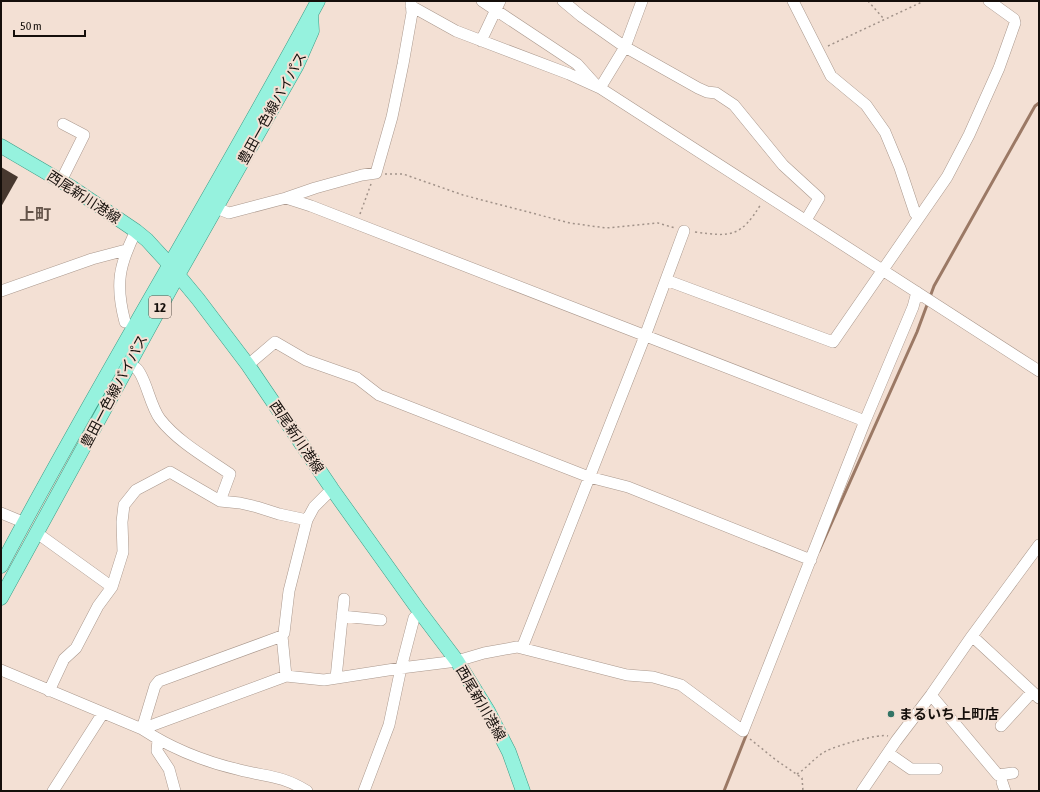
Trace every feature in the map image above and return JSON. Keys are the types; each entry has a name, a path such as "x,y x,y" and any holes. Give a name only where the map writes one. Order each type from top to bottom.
{"main road":[{"name":"豊田一色線バイパス","path":"1,598 129,363 203,206 318,1"},
{"name":"豊田一色線バイパス","path":"1,566 23,524 173,269 216,208 297,65 312,31 311,14"},
{"name":"西尾新川港線","path":"1,146 108,211 136,231 173,269 198,299 248,365 332,489 457,661 488,711 509,752 523,791"}],"street":[{"path":"482,1 498,6 577,64 600,88"},
{"path":"564,1 581,16 626,47 698,88 707,92 716,92 734,105 783,165 819,198 806,220"},
{"path":"600,88 626,47 642,1"},
{"path":"793,1 831,76 866,105 881,126 900,168 915,213 919,217"},
{"path":"666,280 833,342 947,177 969,135 999,68 1015,23 1014,19 989,1"},
{"path":"411,3 456,31 569,74 600,88 1039,371"},
{"path":"216,208 229,213 286,198 362,175 376,173 392,117 403,64 412,13 411,3"},
{"path":"481,41 498,6"},
{"path":"60,181 84,135 63,124"},
{"path":"286,198 357,224 865,421"},
{"path":"124,322 119,286 122,264 126,250 136,231"},
{"path":"522,648 645,336 684,231"},
{"path":"1,291 92,259 126,250"},
{"path":"142,730 286,676 324,680 457,661 484,653 517,647 627,675 653,677 682,685 743,731 865,421 913,307 921,295"},
{"path":"248,365 275,342 306,360 357,378 379,395 589,477 628,487 810,560"},
{"path":"129,363 141,374 151,402 160,418 171,431 188,445 230,474 220,500"},
{"path":"50,691 64,659 76,648 98,606 112,586 123,552 122,522 124,505 136,490 170,472 220,500 240,503 307,520"},
{"path":"286,676 282,636 284,633 289,590 307,520 314,507 332,489"},
{"path":"1,513 18,520 23,524"},
{"path":"37,533 112,586"},
{"path":"862,791 896,741 1039,545"},
{"path":"336,678 344,599"},
{"path":"364,791 390,725 401,668 414,618 420,612"},
{"path":"342,616 381,620"},
{"path":"142,730 155,686 159,681 282,636"},
{"path":"972,636 1036,695 1002,726"},
{"path":"1,670 142,730 158,740 213,763 283,779 294,783 307,791"},
{"path":"931,695 998,775 1013,773"},
{"path":"53,791 103,713"},
{"path":"158,740 157,751 169,769 175,791"},
{"path":"888,753 911,769 937,769"}],"path":[{"path":"868,1 885,19"},
{"path":"817,51 924,1"},
{"path":"357,224 376,173 403,174 463,195 570,223 606,228 658,223 684,231 723,235 738,232 745,226 767,196"},
{"path":"743,731 776,760 802,778 803,791"},
{"path":"797,774 824,752 838,746 884,735 896,741"}],"building":[{"path":"1,167 18,177 1,207"}],"waterway":[{"path":"819,551 917,332 934,286 1035,106 1039,103"},
{"path":"724,791 747,733"}],"place":[{"name":"まるいち 上町店","path":"891,714"}],"district":[{"name":"上町","path":"35,214"}]}
